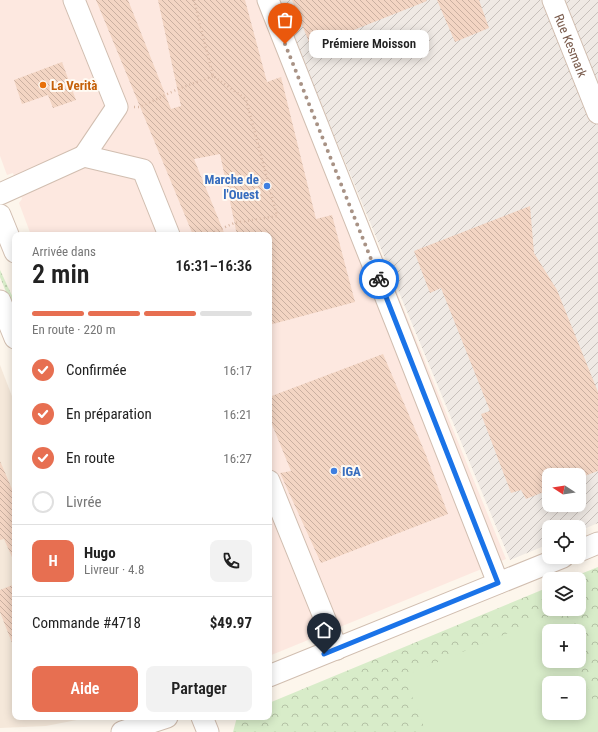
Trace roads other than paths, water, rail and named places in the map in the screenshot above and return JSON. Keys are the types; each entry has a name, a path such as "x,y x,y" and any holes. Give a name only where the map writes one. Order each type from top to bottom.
{"street":[{"path":"0,194 84,156 117,107 74,0"},
{"path":"268,0 498,583"},
{"name":"Rue Kesmark","path":"552,0 598,113"},
{"path":"84,156 143,170 168,232"},
{"path":"0,215 12,245"},
{"path":"0,301 12,331"},
{"path":"272,488 337,649"},
{"path":"586,548 598,543"},
{"path":"272,675 546,564"},
{"path":"203,720 208,732"},
{"path":"122,732 167,721"}],"place":[{"name":"Prémiere Moisson","path":"285,44"},
{"name":"La Verità","path":"43,85"},
{"name":"Marche de l'Ouest","path":"267,186"},
{"name":"IGA","path":"334,471"}]}
